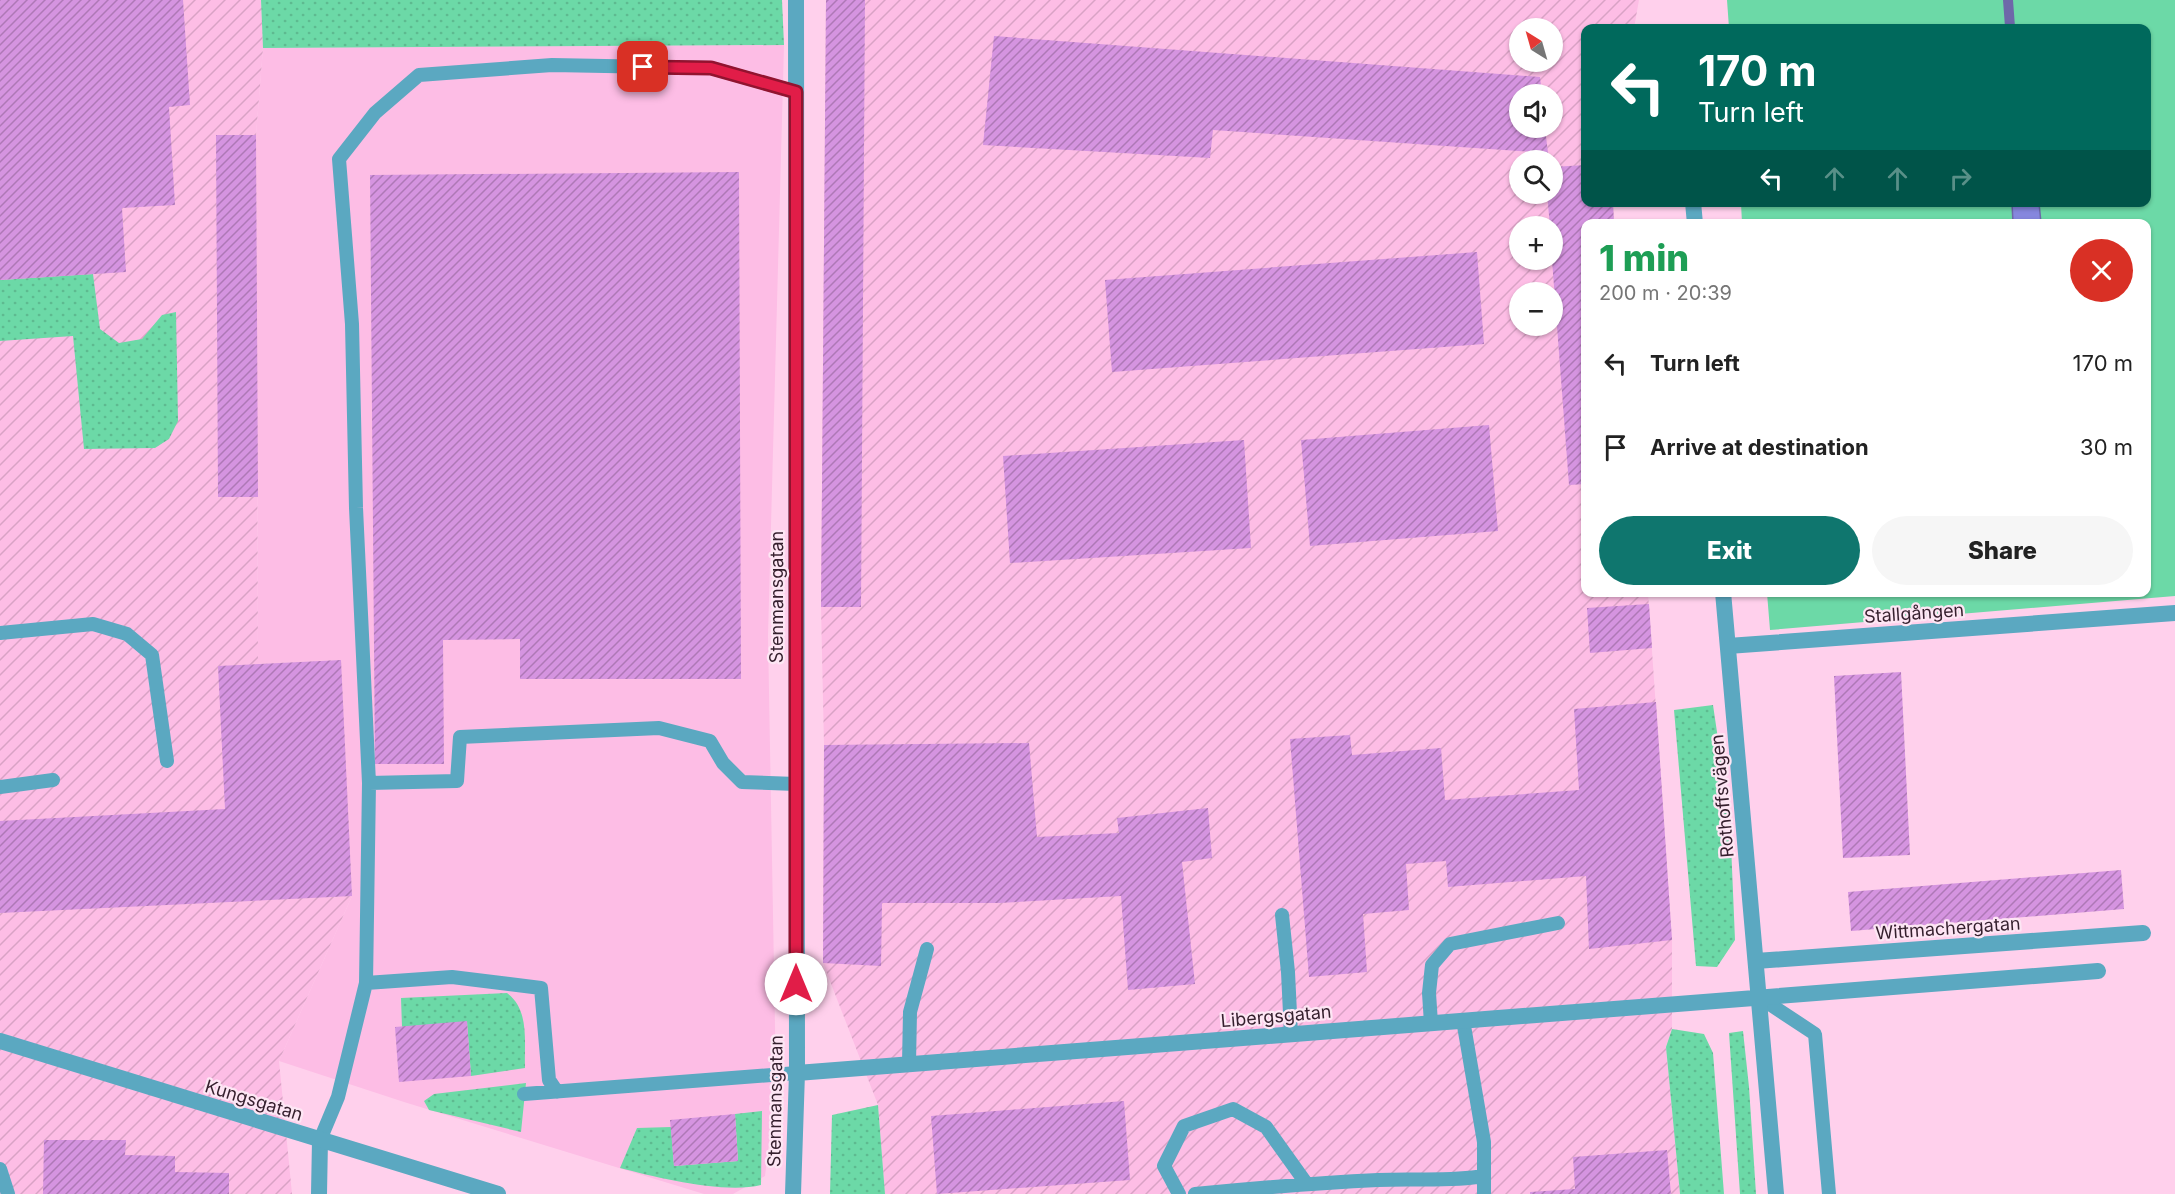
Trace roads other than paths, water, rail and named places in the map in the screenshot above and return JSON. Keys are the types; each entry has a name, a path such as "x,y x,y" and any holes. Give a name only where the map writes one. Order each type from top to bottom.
{"street":[{"name":"Stenmansgatan","path":"793,1194 796,1073 796,0"},
{"name":"Rothoffsvägen","path":"1723,597 1776,1194"},
{"name":"Stallgången","path":"1728,646 2175,613"},
{"name":"Wittmachergatan","path":"1756,961 2143,933"},
{"path":"1759,997 2098,970"},
{"name":"Libergsgatan","path":"796,1073 1759,997"},
{"name":"Kungsgatan","path":"0,1041 498,1194"},
{"path":"319,1194 320,1140"}],"lane":[{"path":"320,1140 338,1097 366,983 369,783 356,508 352,324 339,159 375,112 419,75 552,65 711,68 796,92"},
{"path":"0,633 93,624 127,634 152,654 167,761"},
{"path":"369,783 457,781 460,737 659,728 710,741 723,763 742,782 796,784"},
{"path":"0,787 53,780"},
{"path":"1282,915 1291,1034"},
{"path":"1431,1023 1429,993 1432,966 1450,944 1558,923"},
{"path":"909,1064 910,1012 927,949"},
{"path":"366,983 452,977 541,988 549,1080 557,1092"},
{"path":"1759,997 1815,1034 1829,1194"},
{"path":"1463,1020 1484,1142 1484,1194"},
{"path":"524,1094 796,1073"},
{"path":"1179,1194 1164,1166 1184,1126 1233,1109 1266,1127 1306,1183"},
{"path":"0,1169 8,1194"},
{"path":"1196,1194 1306,1183 1465,1179 1484,1176"}],"waterway":[{"path":"2008,0 2010,24"}]}
